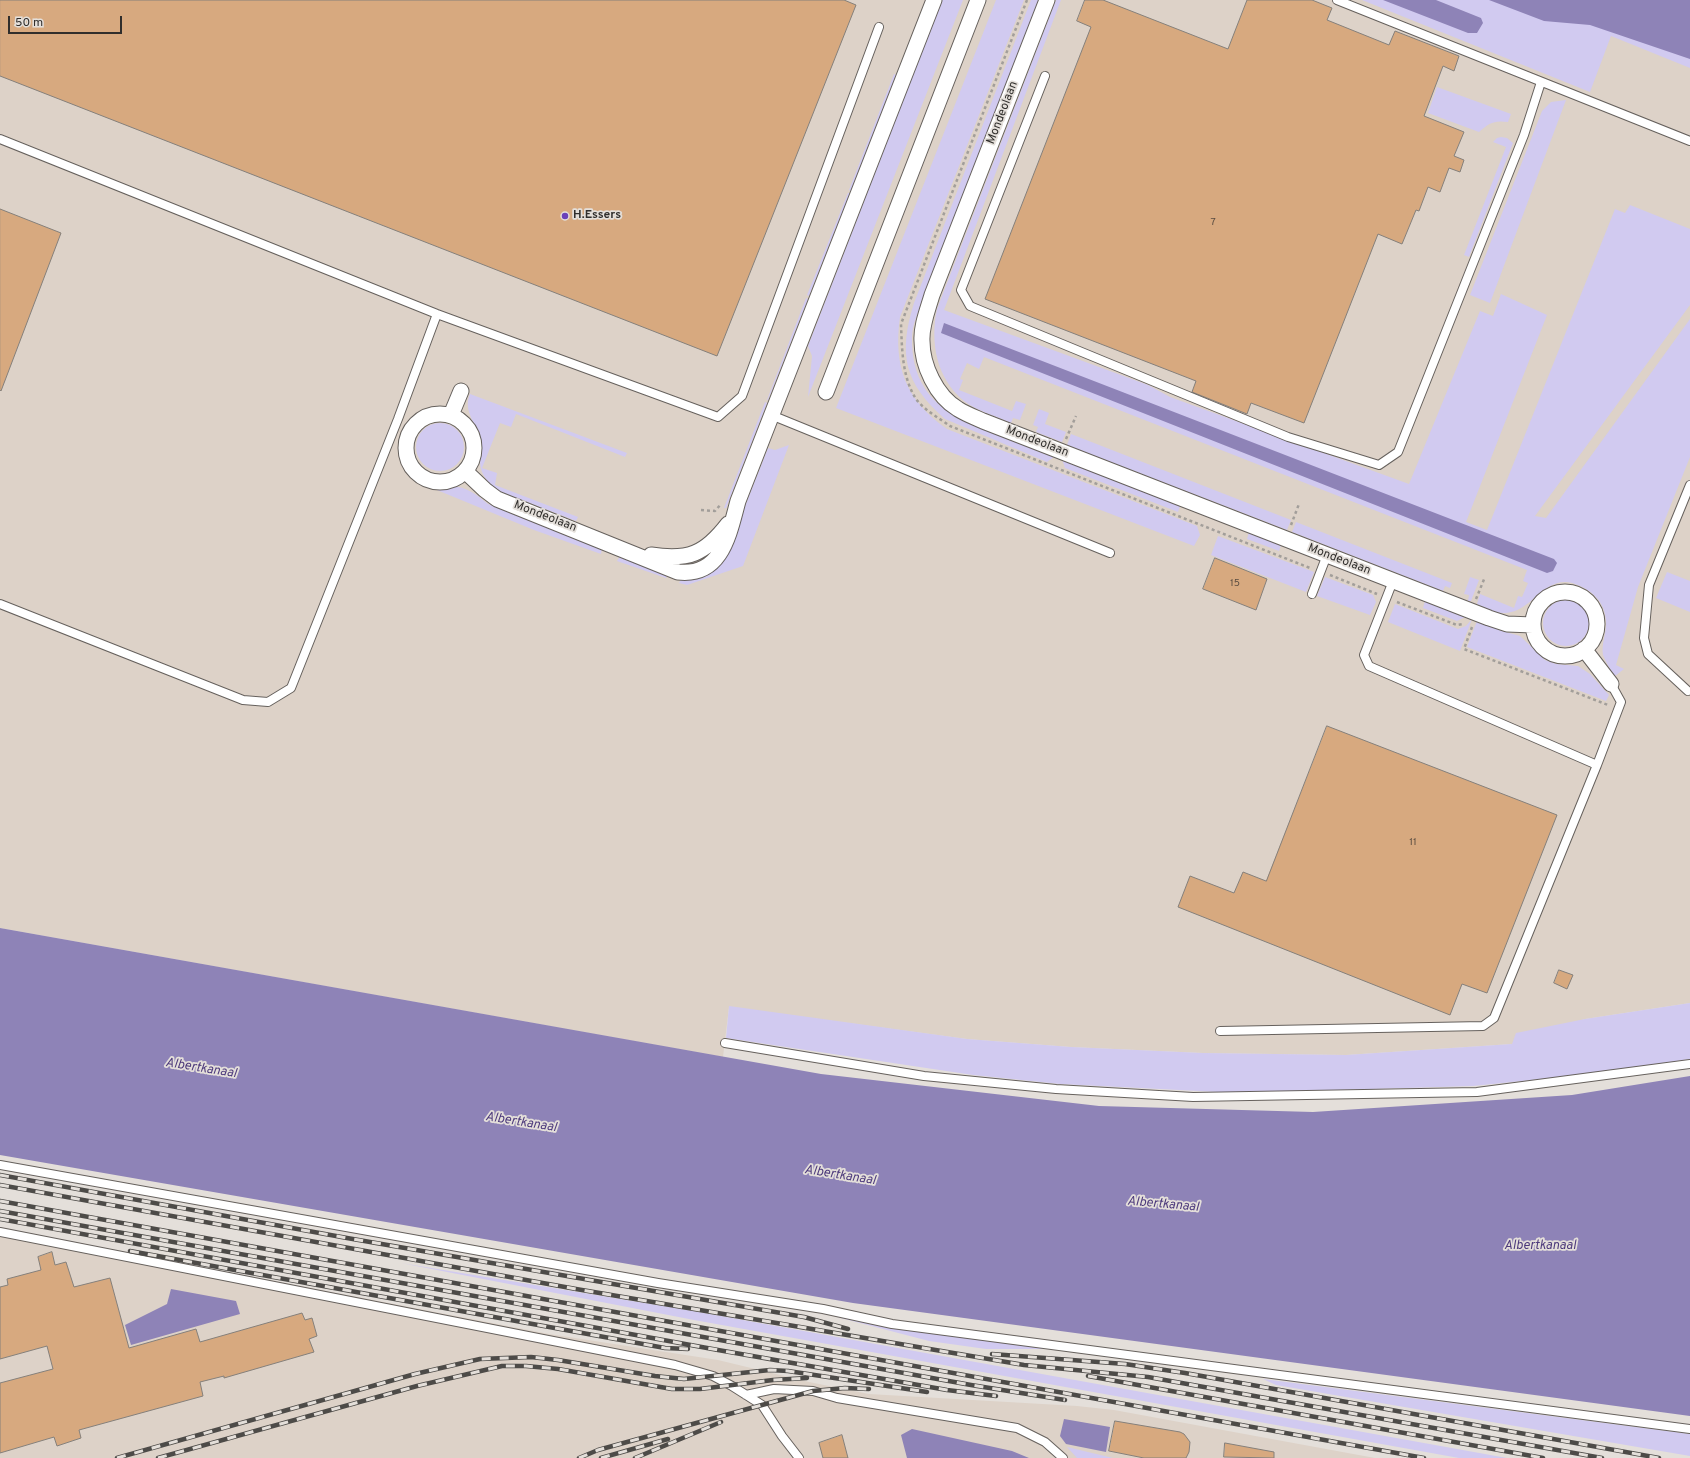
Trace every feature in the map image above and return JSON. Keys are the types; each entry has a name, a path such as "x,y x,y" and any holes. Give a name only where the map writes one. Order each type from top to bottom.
{"street":[{"path":"771,416 934,0"},
{"path":"826,392 978,0"},
{"name":"Mondeolaan","path":"1047,0 932,295 922,339 923,356 929,372 948,401 957,409 968,415 1472,613 1506,624 1533,625"},
{"path":"451,415 461,391"},
{"path":"434,413 451,415 467,427 474,441 474,457 466,472 449,481 431,481 424,478 412,468 406,453 407,439 410,431 420,420 434,413"},
{"name":"Mondeolaan","path":"466,472 485,490 498,499 632,553 666,558 678,558 692,554 710,545 733,517 771,416"},
{"path":"1561,592 1570,592 1579,595 1593,607 1597,620 1595,634 1584,649 1568,656 1551,653 1538,641 1533,625 1538,607 1548,597 1561,592"},
{"path":"1584,649 1611,684"}],"lane":[{"path":"1337,0 1690,141"},
{"path":"0,140 437,314 718,417 742,396 879,27"},
{"path":"1046,76 961,290 970,306 1288,436 1379,465 1398,452 1524,135 1541,82"},
{"path":"0,604 243,700 268,702 291,688 398,419 437,314"},
{"path":"771,416 1110,553"},
{"path":"1688,691 1648,654 1644,638 1649,586 1690,485"},
{"path":"1312,594 1327,555"},
{"path":"1393,581 1364,655 1369,666 1597,765"},
{"path":"1220,1031 1483,1026 1494,1018 1622,702 1611,684"},
{"path":"725,1043 924,1076 1056,1089 1193,1097 1477,1092 1690,1064"},
{"path":"0,1165 658,1283 823,1309 892,1324 1690,1429"},
{"path":"0,1232 675,1365 712,1376 762,1405 782,1436 799,1458"},
{"path":"746,1395 774,1389 813,1391 837,1398 1017,1428 1045,1442 1063,1458"}],"path":[{"path":"1028,0 901,324 902,350 905,371 916,399 934,415 950,426 1386,598 1457,625 1462,625 1472,613"},
{"path":"1064,444 1076,416"},
{"path":"1289,531 1299,504"},
{"path":"1484,577 1472,613 1464,649 1618,710"}],"shaded area":[{"path":"0,0 1690,0 1690,1003 1585,1019 1512,1044 1346,1055 1203,1053 1071,1047 967,1039 729,1007 723,1057 0,928"},
{"path":"942,0 963,0 808,397 812,356 808,346"},
{"path":"996,0 1024,0 900,317 898,335 899,352 901,367 906,381 912,394 921,406 947,429 1197,526 1200,535 1194,546 836,408"},
{"path":"1031,0 1039,0 917,315 912,333 912,351 919,376 924,387 931,397 941,406 964,420 1055,456 1047,462 945,419 931,406 913,380 908,367 906,353 906,338 914,303"},
{"path":"1056,0 1061,0 944,310 1148,385 1170,397 1409,484 1480,311 1493,316 1501,294 1547,315 1466,522 1487,530 1615,209 1625,213 1630,205 1690,229 1690,305 1535,516 1546,518 1690,319 1690,457 1638,587 1616,665 1624,669 1615,676 1603,655 1606,621 1603,608 1592,593 1575,584 1565,582 1556,584 1516,611 1506,613 1495,612 1477,604 1480,594 1514,608 1518,596 1522,597 1528,583 1523,581 1527,570 984,357 979,369 967,363 960,379 963,380 959,390 1012,411 1016,401 1026,404 1020,420 1013,418 1011,423 981,411 969,405 955,392 947,382 937,359 934,334 937,309"},
{"path":"1362,0 1690,0 1690,68 1611,36 1590,92"},
{"path":"894,74 896,75 851,191 849,190"},
{"path":"1437,87 1511,114 1508,122 1499,121 1492,123 1479,132 1428,113"},
{"path":"1566,100 1490,303 1470,295 1542,111 1551,102"},
{"path":"1497,138 1507,138 1513,143 1469,257 1464,255 1506,147 1493,142"},
{"path":"848,193 850,193 809,296 807,295"},
{"path":"806,298 808,299 767,400"},
{"path":"470,394 627,453 625,457 516,414 511,427 500,423 482,468 497,473 495,485 578,517 576,521 499,491 487,481 481,468 479,435 468,407"},
{"path":"765,402 767,403 726,508 724,508"},
{"path":"1039,409 1049,413 1045,424 1066,432 1062,442 1036,432 1038,427 1033,425"},
{"path":"440,423 449,425 457,430 462,438 464,447 462,456 457,464 449,469 440,471 431,469 423,464 418,456 416,447 418,438 423,430 431,425"},
{"path":"1071,434 1291,520 1287,530 1067,445"},
{"path":"789,445 743,566 687,585 679,583 682,578 730,544 768,448 775,450"},
{"path":"1062,459 1180,506 1178,512 1065,468"},
{"path":"451,486 467,489 488,504 602,548 601,554 534,530 432,488"},
{"path":"1296,522 1452,583 1450,588 1445,586 1443,591 1292,532"},
{"path":"1249,532 1281,545 1279,551 1247,539"},
{"path":"1218,536 1314,572 1306,592 1211,555"},
{"path":"620,556 668,574 666,578 617,561"},
{"path":"1667,572 1690,581 1690,612 1656,598"},
{"path":"1325,577 1373,595 1376,602 1370,615 1317,596"},
{"path":"1470,577 1479,580 1471,601 1468,601 1469,595 1464,594"},
{"path":"1571,600 1583,606 1588,614 1588,632 1583,640 1575,645 1561,646 1549,640 1544,632 1543,618 1549,606 1557,601"},
{"path":"1425,601 1465,617 1457,621 1423,608"},
{"path":"1395,604 1458,629 1466,626 1472,619 1460,651 1388,622"},
{"path":"1477,621 1502,631 1520,636 1545,660 1556,664 1578,666 1590,674 1609,695 1606,701 1467,647"},
{"path":"1690,1003 1690,1059 1581,1075 1473,1086 1239,1093 1060,1084 973,1075 726,1038 729,1006 967,1039 1071,1047 1203,1053 1346,1055 1512,1044 1516,1033 1585,1019"},
{"path":"0,1228 549,1334 718,1360 809,1382 869,1394 1077,1406 1114,1410 1375,1458 0,1458"},
{"path":"401,1263 693,1311 1507,1458 1459,1458 694,1320"},
{"path":"837,1317 1048,1349 986,1349 929,1341"},
{"path":"1263,1379 1690,1434 1690,1456 1276,1385"},
{"path":"1067,1447 1113,1458 1077,1458"}],"water":[{"path":"1383,0 1436,0 1481,18 1483,23 1477,33 1468,33"},
{"path":"1489,0 1690,0 1690,59 1590,25 1544,21"},
{"path":"944,323 1554,559 1557,563 1553,571 1547,573 941,333"},
{"name":"Albertkanaal","path":"0,928 821,1074 1099,1106 1313,1112 1572,1095 1690,1076 1690,1416 853,1303 0,1155"},
{"path":"171,1289 236,1301 240,1314 131,1345 125,1325 167,1304"},
{"path":"1064,1419 1110,1427 1106,1452 1066,1444 1060,1436"},
{"path":"912,1429 1012,1451 1029,1458 907,1458 901,1435"}],"building":[{"name":"H.Essers","path":"0,0 844,0 856,5 717,356 0,76"},
{"path":"1085,0 1103,0 1228,49 1247,0 1312,0 1332,8 1327,20 1389,45 1395,31 1459,56 1454,71 1443,66 1424,116 1464,132 1454,156 1464,160 1460,172 1449,168 1440,192 1428,187 1419,211 1416,210 1402,244 1378,234 1304,423 1251,403 1247,414 1192,392 1196,381 985,299 1091,27 1077,21"},
{"path":"0,209 61,233 1,391 0,390"},
{"path":"1215,558 1267,579 1256,610 1203,589"},
{"path":"1327,726 1557,815 1487,993 1462,984 1450,1015 1178,907 1190,876 1234,893 1243,872 1266,881"},
{"path":"1559,970 1573,975 1567,989 1554,983"},
{"path":"52,1252 55,1265 66,1262 74,1287 110,1278 129,1348 196,1329 200,1342 302,1313 305,1320 312,1318 317,1336 309,1339 314,1352 224,1378 224,1376 200,1382 203,1396 79,1430 81,1438 57,1446 54,1437 0,1453 0,1383 53,1369 47,1346 0,1359 0,1287 8,1285 7,1279 41,1270 38,1257"},
{"path":"1115,1421 1180,1432 1184,1434 1190,1442 1189,1452 1186,1458 1144,1458 1109,1451"},
{"path":"842,1435 848,1458 823,1458 819,1443"},
{"path":"1225,1443 1274,1452 1274,1458 1224,1457"}],"railway":[{"path":"0,1175 347,1238 804,1317 848,1329"},
{"path":"0,1185 576,1289 1024,1365 1148,1377 1602,1458"},
{"path":"0,1201 1424,1458"},
{"path":"0,1211 971,1385 1065,1400"},
{"path":"0,1219 718,1350 947,1390 996,1396"},
{"path":"130,1251 665,1348 688,1349"},
{"path":"992,1354 1125,1364 1185,1373 1659,1458"},
{"path":"117,1458 415,1374 480,1359 531,1357 684,1379 770,1370 788,1371 927,1392"},
{"path":"158,1458 417,1386 502,1366 526,1366 558,1369 672,1389 700,1389 773,1380 807,1378"},
{"path":"1088,1376 1543,1458"},
{"path":"579,1458 598,1450 813,1391 845,1388 869,1389"},
{"path":"635,1458 721,1422"},
{"path":"601,1458 668,1439"}],"place":[{"name":"H.Essers","path":"565,216"}]}
